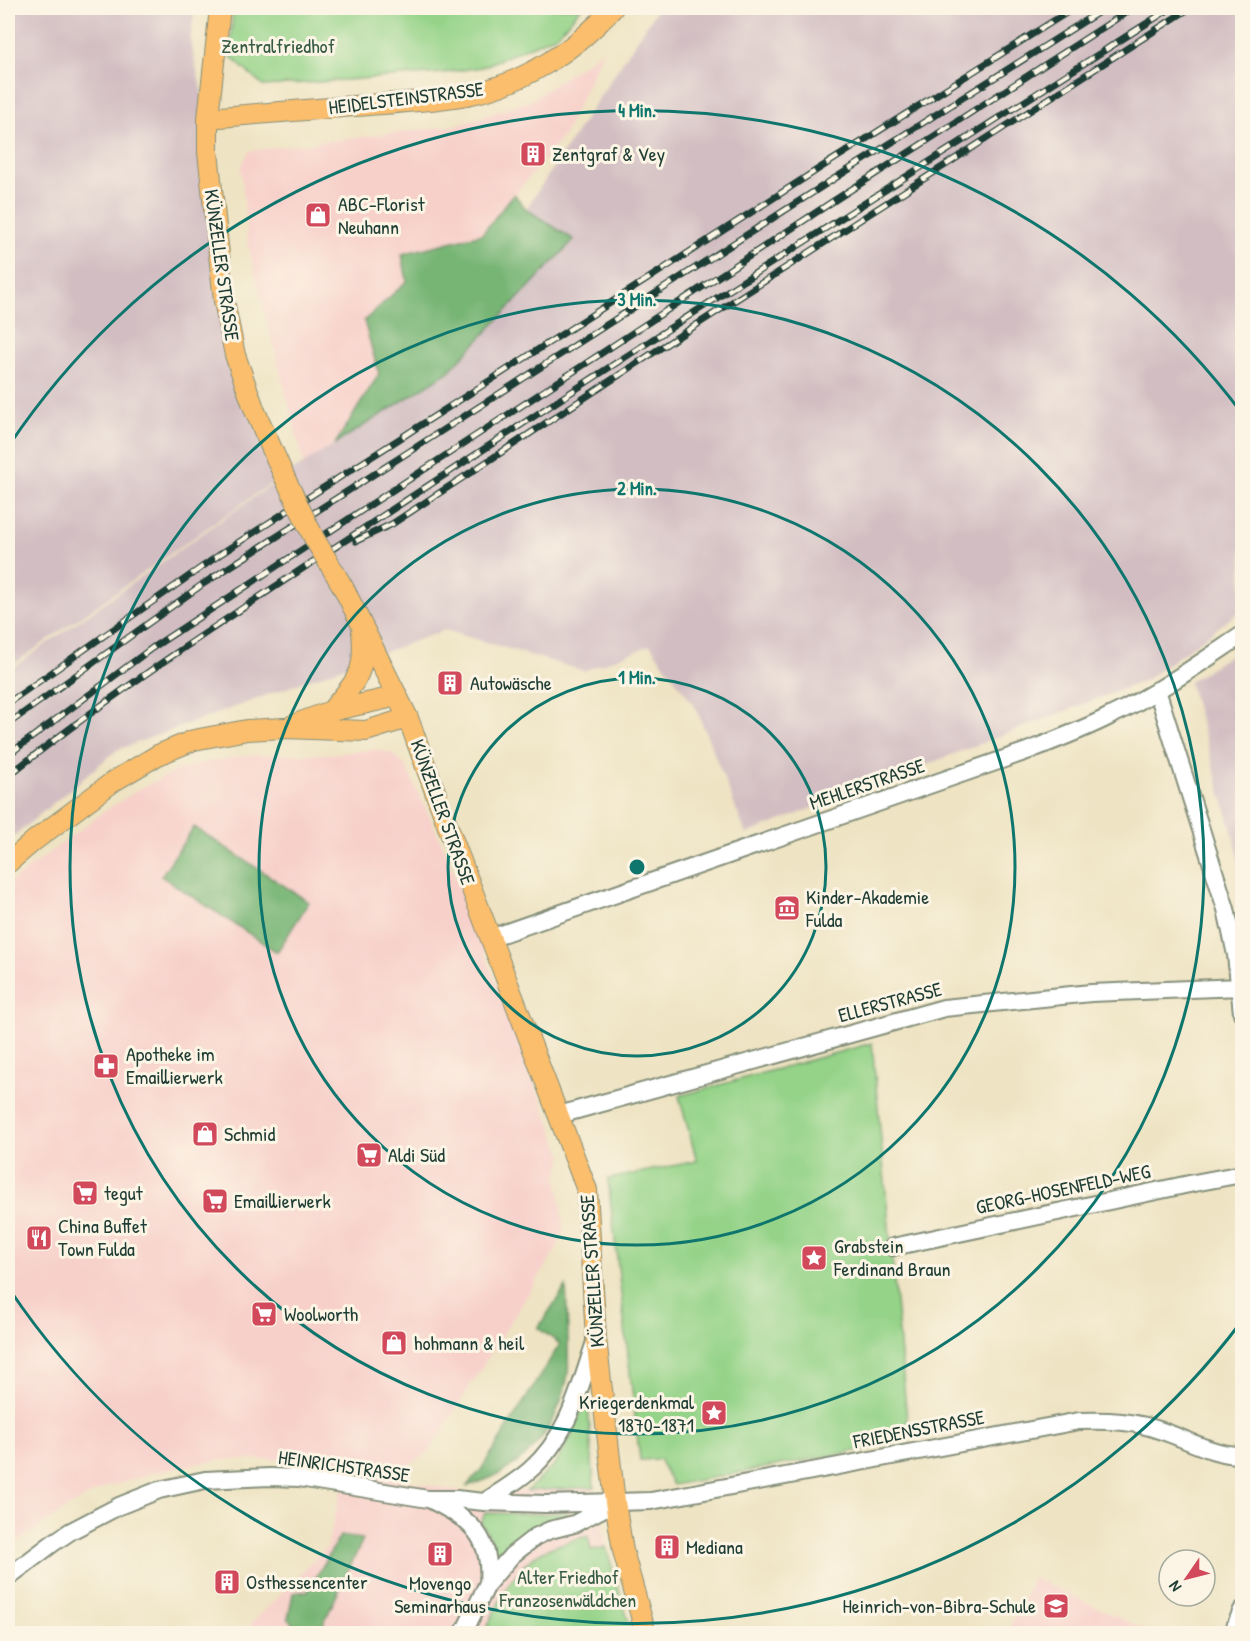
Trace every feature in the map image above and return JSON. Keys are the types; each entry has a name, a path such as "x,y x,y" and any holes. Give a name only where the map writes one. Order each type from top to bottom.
{"main road":[{"name":"KÜNZELLER STRASSE","path":"219,8 208,118 208,152 224,301 233,346 255,411 284,476 314,538 343,587 408,718 587,1191 596,1338 615,1502 623,1551 646,1634"},
{"name":"HEIDELSTEINSTRASSE","path":"208,118 405,102 467,95 490,89 532,72 549,62 584,36 613,8"},
{"path":"331,711 360,670 362,626"},
{"path":"285,728 331,711 397,695"},
{"path":"8,863 34,840 114,781 158,755 194,740 247,730 285,728 366,732 408,718"}],"street":[{"name":"MEHLERSTRASSE","path":"490,938 1069,735 1113,715 1157,690 1242,635"},
{"path":"1157,690 1226,909 1232,933 1242,1013"},
{"name":"ELLERSTRASSE","path":"559,1115 944,1008 1090,993 1240,987"},
{"name":"GEORG-HOSENFELD-WEG","path":"892,1247 1242,1174"},
{"path":"484,1502 530,1470 553,1445 572,1411 596,1338"},
{"name":"FRIEDENSSTRASSE","path":"615,1502 651,1501 1079,1421 1115,1421 1143,1425 1235,1454"},
{"name":"HEINRICHSTRASSE","path":"8,1576 71,1531 119,1506 159,1490 205,1480 299,1478 428,1499 544,1504 615,1502"},
{"path":"428,1499 452,1511 472,1525 477,1532 486,1553 489,1569 488,1583"},
{"path":"463,1634 488,1583 512,1555 550,1530 574,1524 615,1502"},
{"name":"HEINRICHSTRASSE","path":"8,1564 36,1555"},
{"path":"1232,1634 1242,1610"}],"shaded area":[{"path":"8,8 195,8 190,41 208,118 224,301 280,477 8,668"},
{"path":"658,8 1242,8 1242,610 1146,680 746,834 696,708 650,645 584,671 445,630 117,750 8,841 8,671 284,476 448,372 574,240 526,209"},
{"path":"603,51 564,135 482,234 402,254 407,281 364,322 379,374 335,444 304,464 248,245 241,167 249,151 459,125 530,101"},
{"path":"1242,647 1242,885 1237,848 1189,682"},
{"path":"371,749 391,753 403,763 408,771 444,848 563,1157 557,1176 564,1228 556,1250 429,1451 391,1478 475,1494 594,1487 606,1547 591,1551 588,1536 542,1551 527,1563 511,1583 484,1633 236,1633 243,1632 327,1547 346,1471 280,1459 252,1459 219,1460 154,1472 101,1489 70,1506 8,1548 8,884 105,811 141,788 179,770 202,763 253,755 331,754"},
{"name":"Heinrich-von-Bibra-Schule","path":"1033,1578 1152,1633 1007,1633"}],"green space":[{"name":"Zentralfriedhof","path":"233,8 581,8 557,35 482,67 443,73 263,86 230,56"},
{"path":"514,194 526,209 574,240 448,372 335,444 379,374 364,321 407,281 402,254 482,234"},
{"path":"194,827 309,902 277,952 161,876"},
{"path":"872,1043 909,1441 673,1485 659,1459 640,1460 608,1179 697,1161 679,1096"},
{"path":"566,1286 568,1370 556,1413 535,1446 521,1459 487,1479 467,1486 481,1470 560,1344 538,1328"},
{"path":"583,1404 588,1404 594,1487 527,1491 557,1462 577,1424"},
{"path":"567,1512 568,1515 520,1536 496,1557 491,1539 481,1523 485,1513"},
{"path":"340,1536 363,1539 319,1633 292,1633 296,1627 288,1618 293,1593 308,1591"},
{"name":"Alter Friedhof Franzosenwäldchen","path":"588,1536 591,1550 606,1547 632,1633 484,1633 501,1599 523,1566 543,1551"}],"railway":[{"path":"8,703 222,553 820,168 1074,8"},
{"path":"8,724 203,584 829,182 1105,8"},
{"path":"8,755 152,648 835,200 1133,8"},
{"path":"8,776 104,703 254,601 691,315 1171,8"},
{"path":"356,541 392,524 662,347 1190,8"}],"place":[{"name":"Zentgraf & Vey","path":"533,154"},
{"name":"ABC-Florist Neuhann","path":"318,215"},
{"name":"Autowäsche","path":"450,683"},
{"name":"Kinder-Akademie Fulda","path":"787,908"},
{"name":"Apotheke im Emaillierwerk","path":"106,1066"},
{"name":"Schmid","path":"205,1134"},
{"name":"Aldi Süd","path":"369,1155"},
{"name":"tegut","path":"85,1193"},
{"name":"Emaillierwerk","path":"215,1201"},
{"name":"China Buffet Town Fulda","path":"39,1238"},
{"name":"Grabstein Ferdinand Braun","path":"814,1258"},
{"name":"Woolworth","path":"264,1314"},
{"name":"hohmann & heil","path":"394,1343"},
{"name":"Kriegerdenkmal 1870-1871","path":"714,1413"},
{"name":"Mediana","path":"667,1547"},
{"name":"Movengo Seminarhaus","path":"440,1554"},
{"name":"Osthessencenter","path":"227,1582"},
{"name":"Heinrich-von-Bibra-Schule","path":"1056,1606"}]}
